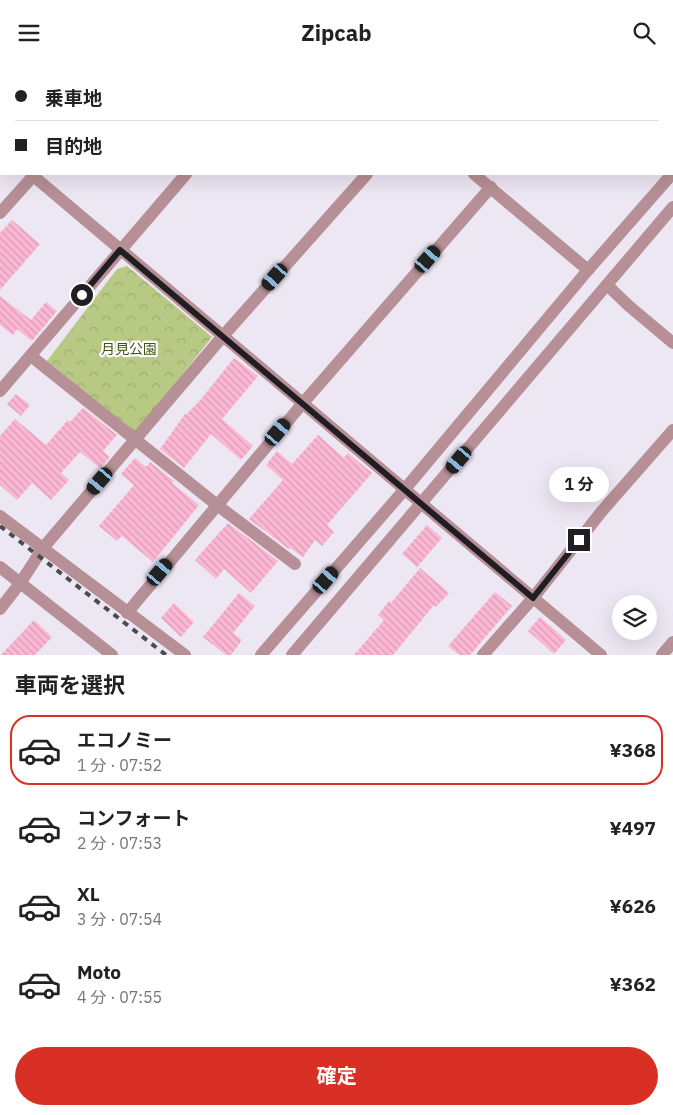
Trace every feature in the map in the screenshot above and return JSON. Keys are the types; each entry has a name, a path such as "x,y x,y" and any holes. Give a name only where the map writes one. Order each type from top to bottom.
{"street":[{"path":"0,213 32,175"},
{"path":"34,175 120,250 601,655"},
{"path":"0,391 185,175"},
{"path":"0,609 21,583 43,549 223,336 365,175"},
{"path":"475,175 588,270"},
{"path":"261,655 405,489 588,270 670,175"},
{"path":"127,613 303,403 490,187"},
{"path":"292,655 673,207"},
{"path":"607,285 629,307 673,343"},
{"path":"30,356 217,505 295,564"},
{"path":"483,655 533,598 602,511 673,430"},
{"path":"0,516 185,655"},
{"path":"0,567 21,583 97,651 112,655"},
{"path":"662,655 673,642"}],"green space":[{"name":"月見公園","path":"127,266 212,337 136,433 47,361 117,269"}],"building":[{"path":"12,220 40,244 0,290 0,233"},
{"path":"0,296 31,320 46,302 57,311 32,341 17,329 13,335 0,325"},
{"path":"234,358 258,376 222,419 253,446 241,460 211,434 184,468 160,449 185,414 202,398"},
{"path":"16,394 30,405 21,416 7,404"},
{"path":"83,408 117,435 103,451 110,457 100,468 80,452 61,473 69,480 51,500 32,483 17,500 0,485 0,436 15,419 46,445 68,420 70,422"},
{"path":"318,435 344,458 348,453 372,473 327,525 334,532 322,546 315,540 303,557 289,549 249,519 283,480 266,465 277,451 292,464"},
{"path":"135,458 146,467 150,462 174,481 172,483 199,505 153,562 122,536 117,541 99,526 134,485 121,474"},
{"path":"228,523 278,561 251,593 224,569 216,579 195,560"},
{"path":"427,525 442,538 417,567 402,554"},
{"path":"420,568 449,593 436,607 434,605 393,655 354,655 384,620 378,615 389,601 391,603"},
{"path":"495,592 512,606 470,655 459,655 448,646"},
{"path":"239,593 255,606 233,633 242,640 231,655 226,655 203,637"},
{"path":"174,603 194,622 181,637 161,618"},
{"path":"540,617 566,640 554,654 528,631"},
{"path":"34,620 52,637 35,655 1,655"}],"railway":[{"path":"0,526 166,655"}],"route":[{"path":"82,295 120,250 533,598 579,540"}]}
